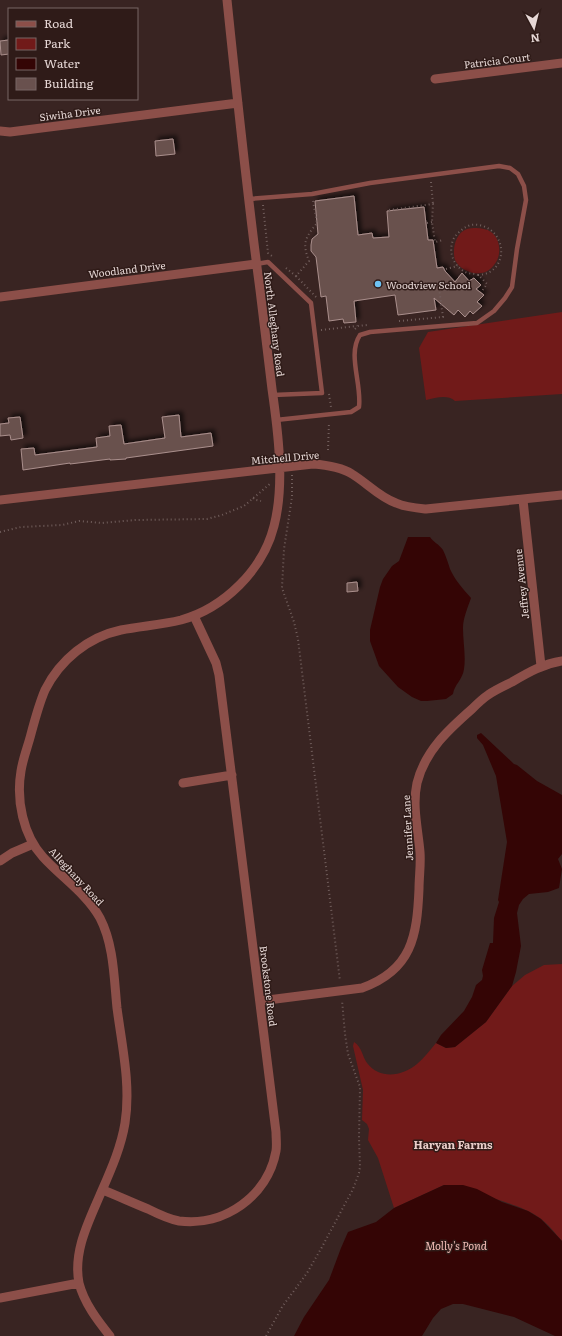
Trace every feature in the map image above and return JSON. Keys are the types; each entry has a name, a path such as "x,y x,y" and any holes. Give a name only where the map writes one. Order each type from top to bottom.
{"street":[{"name":"North Alleghany Road","path":"194,616 225,598 249,574 261,558 274,527 277,512 279,482 279,452 276,420 256,264 227,0"},
{"name":"Patricia Court","path":"435,79 562,63"},
{"name":"Siwiha Drive","path":"0,131 10,132 238,103"},
{"name":"Woodland Drive","path":"0,297 256,264"},
{"name":"Mitchell Drive","path":"0,500 314,464 328,465 351,473 378,494 396,504 413,508 426,509 562,495"},
{"name":"Jeffrey Avenue","path":"523,500 541,666"},
{"name":"Brookstone Road","path":"103,1190 168,1218 180,1221 202,1221 220,1217 238,1209 251,1198 262,1185 270,1170 276,1150 276,1132 219,675 216,662 194,616"},
{"name":"Alleghany Road","path":"110,1336 94,1316 79,1283 78,1259 84,1232 118,1153 125,1125 126,1087 110,951 102,922 93,907 42,856 33,844 26,828 20,801 21,769 45,690 53,676 66,659 82,646 101,636 118,631 178,621 194,616"},
{"name":"Jennifer Lane","path":"260,1001 362,988 375,984 399,966 408,953 413,939 418,907 420,854 414,800 417,782 424,763 433,748 447,731 487,695 541,666 562,661"},
{"path":"183,783 232,775"},
{"path":"0,861 12,853 33,844"},
{"path":"0,1298 79,1283"}],"lane":[{"path":"249,199 312,194 370,183 499,166 510,168 518,174 524,186 526,200 512,287 494,310 477,323 370,332 360,335 355,342 355,362 360,390 359,407 351,412 276,420"},
{"path":"256,264 268,262 311,303 322,393 273,396"}],"path":[{"path":"430,175 433,204 432,222 435,242 443,240"},
{"path":"285,267 296,276 309,261 305,251 305,239 316,223 312,194"},
{"path":"263,199 268,253 274,257"},
{"path":"389,210 433,204"},
{"path":"427,223 432,222"},
{"path":"478,224 490,229 496,235 500,243 502,253 497,265 489,272 478,275 467,273 458,266 451,255 451,245 454,237 469,225 478,224"},
{"path":"446,269 458,266"},
{"path":"478,275 487,284 482,291"},
{"path":"321,330 358,326"},
{"path":"266,1336 282,1307 307,1273 322,1247 353,1189 360,1167 360,1087 348,1054 345,1034 298,639 294,622 282,588 284,549 290,515 293,481 291,466"},
{"path":"0,532 21,527 62,525 79,521 102,523 135,520 207,519 244,506 272,482 293,481"},
{"path":"253,498 261,501"}],"green space":[{"path":"476,228 491,232 497,239 499,248 497,261 487,272 483,273 466,271 457,263 454,256 455,242 460,234 467,229"},
{"path":"562,312 562,394 455,401 445,397 426,400 419,348 428,332"},
{"path":"562,964 562,1241 546,1223 531,1212 520,1207 444,1185 394,1208 378,1158 368,1140 369,1129 367,1124 362,1120 363,1090 353,1046 354,1042 357,1044 367,1063 378,1072 392,1074 405,1071 420,1062 436,1043 446,1048 455,1047 486,1022 512,986 525,975 544,965"}],"water":[{"path":"408,537 430,537 440,546 454,577 471,598 463,624 465,664 463,673 453,694 446,699 421,701 412,697 398,687 379,666 370,641 370,630 380,587 383,579 392,566 399,561"},
{"path":"481,733 514,764 537,781 562,795 562,854 558,859 562,869 559,888 548,892 529,894 519,905 517,913 521,946 512,986 486,1022 455,1047 446,1048 436,1043 441,1035 464,1011 472,997 476,985 482,980 482,970 490,943 493,943 494,918 499,902 498,900 507,842 496,776 483,745 477,738 477,735"},
{"name":"Molly's Pond","path":"444,1185 463,1185 477,1189 502,1202 528,1211 541,1219 562,1241 562,1336 555,1336 514,1317 463,1304 453,1304 441,1309 433,1318 422,1336 294,1336 304,1317 329,1280 348,1232 376,1222 394,1208"}],"building":[{"path":"8,40 8,54 1,55 0,41"},
{"path":"173,139 175,154 156,156 155,141"},
{"path":"354,196 358,235 372,233 373,238 389,237 387,211 424,207 428,240 433,240 437,268 443,267 455,282 462,273 469,281 474,278 481,285 476,289 484,295 477,302 482,306 473,314 470,311 465,317 458,310 454,315 434,298 436,310 398,315 395,295 354,301 356,322 344,323 343,319 329,321 326,296 321,297 316,257 311,251 312,239 318,234 315,201"},
{"path":"179,415 181,437 211,433 213,446 126,459 70,463 23,470 21,449 34,448 35,455 97,447 96,438 110,436 109,426 121,425 124,444 165,438 162,417"},
{"path":"20,417 23,438 11,440 10,435 0,436 0,424 9,423 8,418"},
{"path":"357,582 358,591 347,592 347,583"}],"place":[{"name":"Woodview School","path":"378,284"}],"district":[{"name":"Haryan Farms","path":"453,1144"}]}
